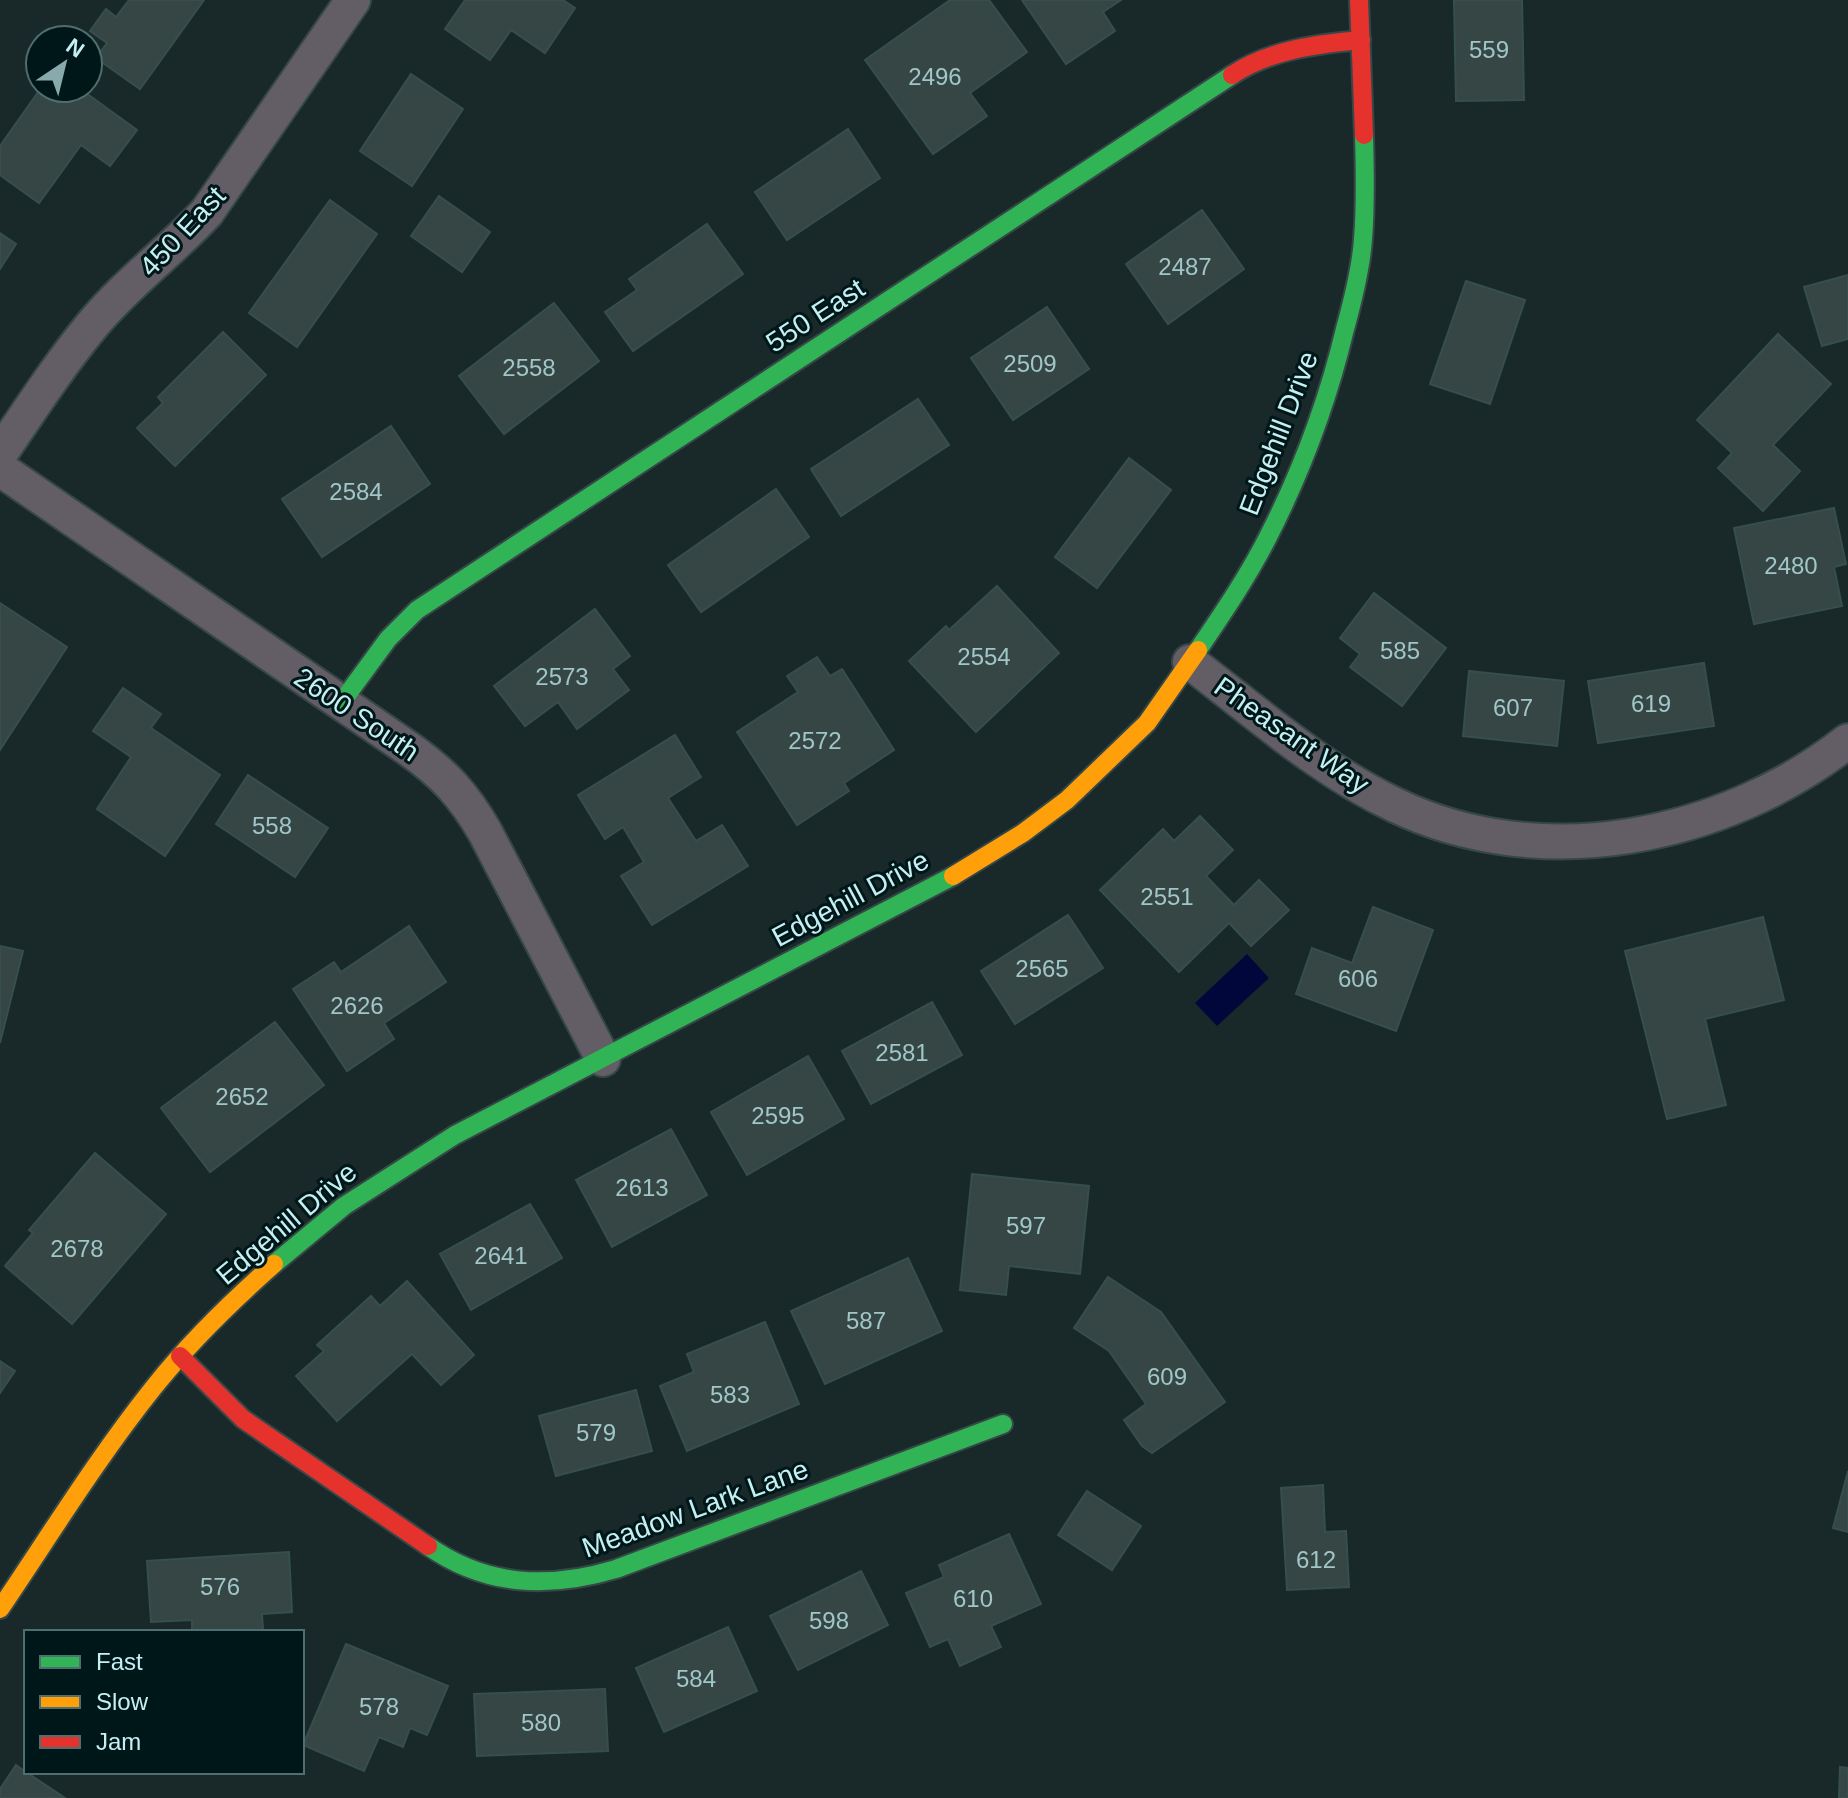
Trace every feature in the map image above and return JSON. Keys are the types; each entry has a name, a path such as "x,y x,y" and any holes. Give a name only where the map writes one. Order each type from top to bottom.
{"street":[{"name":"450 East","path":"0,454 94,324 207,212 353,0"},
{"name":"Edgehill Drive","path":"0,1609 120,1432 180,1356 246,1289 344,1206 455,1135 963,871 1023,833 1067,800 1147,723 1231,600 1268,537 1298,473 1339,355 1363,242 1366,186 1359,0"},
{"name":"550 East","path":"341,703 388,639 417,610 1238,71 1290,48 1361,40"},
{"name":"2600 South","path":"0,469 432,765 453,785 471,807 603,1059"},
{"name":"Pheasant Way","path":"1190,662 1302,749 1359,786 1433,821 1510,837 1586,841 1662,830 1698,820 1791,780 1848,741"},
{"name":"Meadow Lark Lane","path":"180,1356 243,1419 447,1559 474,1571 531,1583 560,1583 616,1569 1003,1424"}],"shaded area":[{"path":"1247,954 1269,978 1217,1026 1195,1003"}],"building":[{"path":"129,0 204,0 140,89 104,64 107,43 104,41 104,24 95,24 106,9 116,17"},
{"path":"465,0 563,0 575,8 545,53 511,30 490,60 445,29"},
{"path":"950,0 989,0 1027,52 970,93 987,116 933,154 865,60"},
{"path":"1022,0 1121,0 1103,12 1115,31 1066,64"},
{"path":"1454,0 1522,0 1524,100 1456,101"},
{"path":"411,74 463,109 412,186 360,151"},
{"path":"30,104 101,104 137,130 110,166 81,145 39,203 0,175 0,146"},
{"path":"848,129 880,178 787,240 755,192"},
{"path":"439,196 490,232 462,272 411,236"},
{"path":"330,200 377,234 297,347 249,313"},
{"path":"1202,210 1244,269 1168,324 1126,264"},
{"path":"707,224 743,274 633,351 605,312 637,290 629,279"},
{"path":"0,233 16,244 0,269"},
{"path":"1848,275 1848,339 1822,346 1804,287"},
{"path":"1466,281 1525,300 1490,404 1430,384"},
{"path":"554,303 599,361 504,434 459,376"},
{"path":"1047,307 1089,369 1013,420 971,358"},
{"path":"223,332 266,375 175,466 137,428 163,403 158,397"},
{"path":"1778,334 1831,384 1773,445 1800,471 1763,511 1718,468 1732,453 1697,420"},
{"path":"918,399 949,445 841,516 811,469"},
{"path":"391,426 430,484 322,557 282,499"},
{"path":"1129,458 1171,490 1097,588 1055,557"},
{"path":"776,489 809,537 701,612 668,565"},
{"path":"1834,508 1846,564 1834,567 1842,606 1754,624 1734,528"},
{"path":"997,586 1059,653 976,732 909,661 946,626 949,630"},
{"path":"1374,593 1446,648 1402,706 1350,667 1360,654 1340,638"},
{"path":"0,603 67,647 0,750"},
{"path":"595,609 630,656 613,669 629,690 577,729 558,702 525,726 494,686"},
{"path":"817,657 830,676 842,669 894,750 844,783 849,791 797,825 737,732 798,692 787,676"},
{"path":"1704,663 1714,726 1598,743 1588,681"},
{"path":"1469,671 1564,681 1557,746 1463,736"},
{"path":"123,688 161,714 151,728 220,775 165,856 97,809 131,757 93,731"},
{"path":"675,735 701,777 668,798 696,841 722,825 748,866 652,925 621,876 644,862 623,827 605,839 578,795"},
{"path":"248,775 328,828 295,877 216,824"},
{"path":"1200,816 1233,850 1206,876 1234,905 1259,880 1289,910 1251,946 1229,923 1179,972 1100,890 1163,829 1174,841"},
{"path":"1373,907 1433,930 1396,1031 1296,994 1312,948 1352,963"},
{"path":"1068,915 1103,968 1015,1024 981,971"},
{"path":"1763,917 1784,1000 1705,1019 1726,1105 1667,1119 1625,951"},
{"path":"409,926 446,982 384,1023 394,1039 347,1071 293,989 334,962 341,972"},
{"path":"0,946 23,951 0,1043"},
{"path":"932,1002 962,1055 871,1104 842,1051"},
{"path":"275,1022 324,1085 210,1172 161,1108"},
{"path":"808,1056 844,1119 747,1175 711,1112"},
{"path":"671,1129 707,1195 612,1247 576,1180"},
{"path":"95,1153 166,1214 72,1324 5,1266 33,1233 29,1230"},
{"path":"972,1174 1089,1186 1080,1274 1009,1266 1006,1295 960,1290"},
{"path":"530,1204 562,1258 471,1310 440,1254"},
{"path":"908,1258 942,1331 825,1384 791,1311"},
{"path":"1108,1277 1161,1312 1225,1402 1152,1453 1142,1446 1124,1420 1146,1404 1109,1351 1074,1328"},
{"path":"407,1281 474,1355 441,1385 412,1354 337,1421 296,1376 324,1351 317,1345 371,1296 380,1306"},
{"path":"765,1322 799,1404 687,1451 660,1386 694,1372 687,1354"},
{"path":"0,1361 15,1371 0,1393"},
{"path":"636,1390 652,1451 556,1476 539,1416"},
{"path":"1848,1471 1848,1532 1833,1528"},
{"path":"1323,1485 1325,1532 1346,1531 1349,1587 1287,1590 1281,1488"},
{"path":"1087,1491 1141,1526 1112,1570 1058,1535"},
{"path":"1009,1534 1041,1604 991,1626 1001,1647 960,1666 948,1639 930,1647 906,1593 944,1577 939,1565"},
{"path":"289,1552 292,1612 262,1614 263,1630 192,1630 192,1620 151,1622 147,1561"},
{"path":"861,1571 888,1625 798,1670 770,1616"},
{"path":"728,1627 757,1691 664,1732 636,1668"},
{"path":"346,1644 448,1686 427,1735 410,1728 403,1747 379,1737 364,1771 304,1745"},
{"path":"605,1689 608,1751 477,1756 474,1694"},
{"path":"16,1765 24,1774 29,1774 65,1798 0,1798 0,1789"},
{"path":"1840,1767 1848,1768 1848,1798 1839,1798"}],"traffic: fast":[{"path":"341,703 388,639 417,610 1232,75"},
{"path":"1198,650 1269,535 1303,460 1322,408 1354,296 1360,262 1365,213 1364,135"},
{"path":"274,1264 344,1206 455,1135 953,876"},
{"path":"428,1546 450,1560 496,1577 543,1581 591,1575 616,1569 1003,1424"}],"traffic: slow":[{"path":"953,876 1023,833 1067,800 1147,723 1198,650"},
{"path":"0,1609 94,1468 154,1387 211,1323 274,1264"}],"traffic: jam":[{"path":"1359,0 1364,135"},
{"path":"1232,75 1278,54 1310,46 1361,40"},
{"path":"180,1356 243,1419 428,1546"}]}
